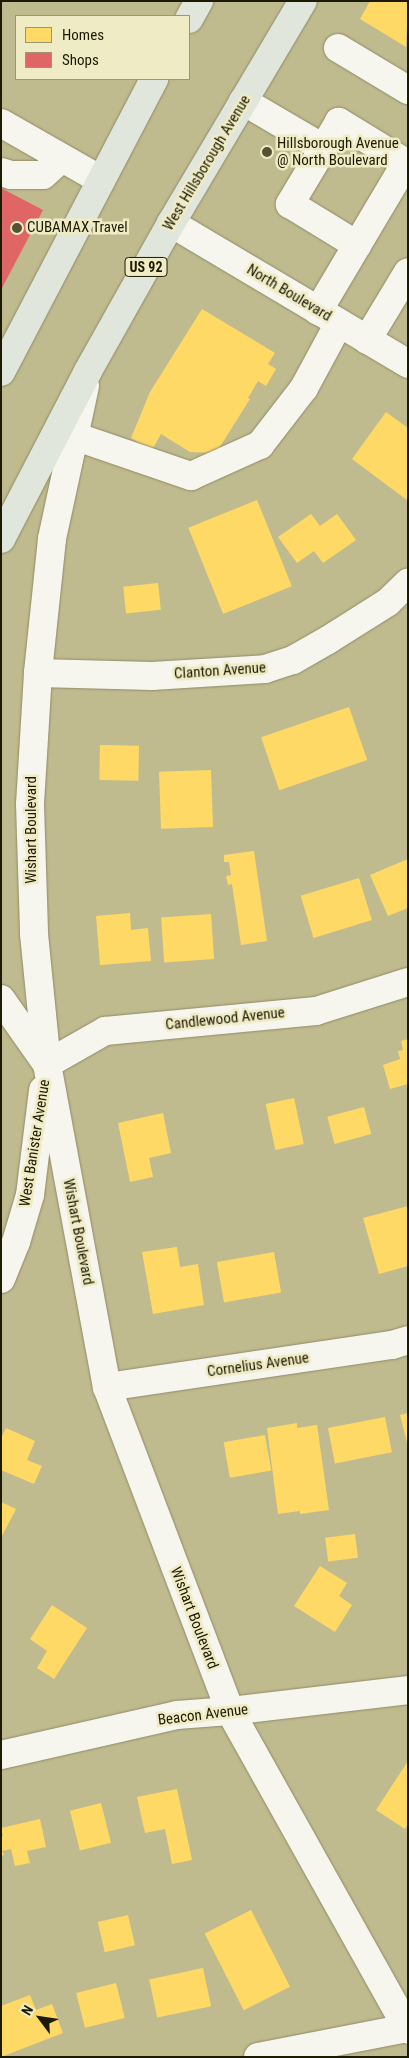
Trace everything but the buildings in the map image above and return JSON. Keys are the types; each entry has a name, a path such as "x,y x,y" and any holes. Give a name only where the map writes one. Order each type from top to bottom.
{"main road":[{"path":"190,16 199,1"},
{"name":"West Hillsborough Avenue","path":"1,539 88,371 171,223 303,1"},
{"path":"4,358 153,80"}],"street":[{"path":"338,48 408,90"},
{"path":"243,101 323,148"},
{"path":"74,436 191,476 260,445 304,388 328,317 357,245 406,163 338,122 290,204 357,245"},
{"path":"1,123 101,180"},
{"path":"1,172 11,175 43,175 62,158"},
{"name":"North Boulevard","path":"171,223 408,364"},
{"path":"367,340 408,272"},
{"name":"Wishart Boulevard","path":"88,371 52,539 38,673 30,804 34,934 47,1064 107,1387 230,1711 407,2029"},
{"name":"Clanton Avenue","path":"38,673 152,676 265,670 293,660 328,640 388,602 408,583"},
{"name":"Candlewood Avenue","path":"47,1064 105,1031 316,1011 408,982"},
{"path":"1,999 47,1064"},
{"name":"West Banister Avenue","path":"1,1279 16,1242 30,1195 47,1064"},
{"name":"Cornelius Avenue","path":"107,1387 392,1345 408,1340"},
{"name":"Beacon Avenue","path":"1,1755 177,1715 230,1711 408,1690"},
{"path":"258,2057 407,2029"}],"place":[{"name":"Hillsborough Avenue @ North Boulevard","path":"267,152"},
{"name":"CUBAMAX Travel","path":"17,228"}]}
